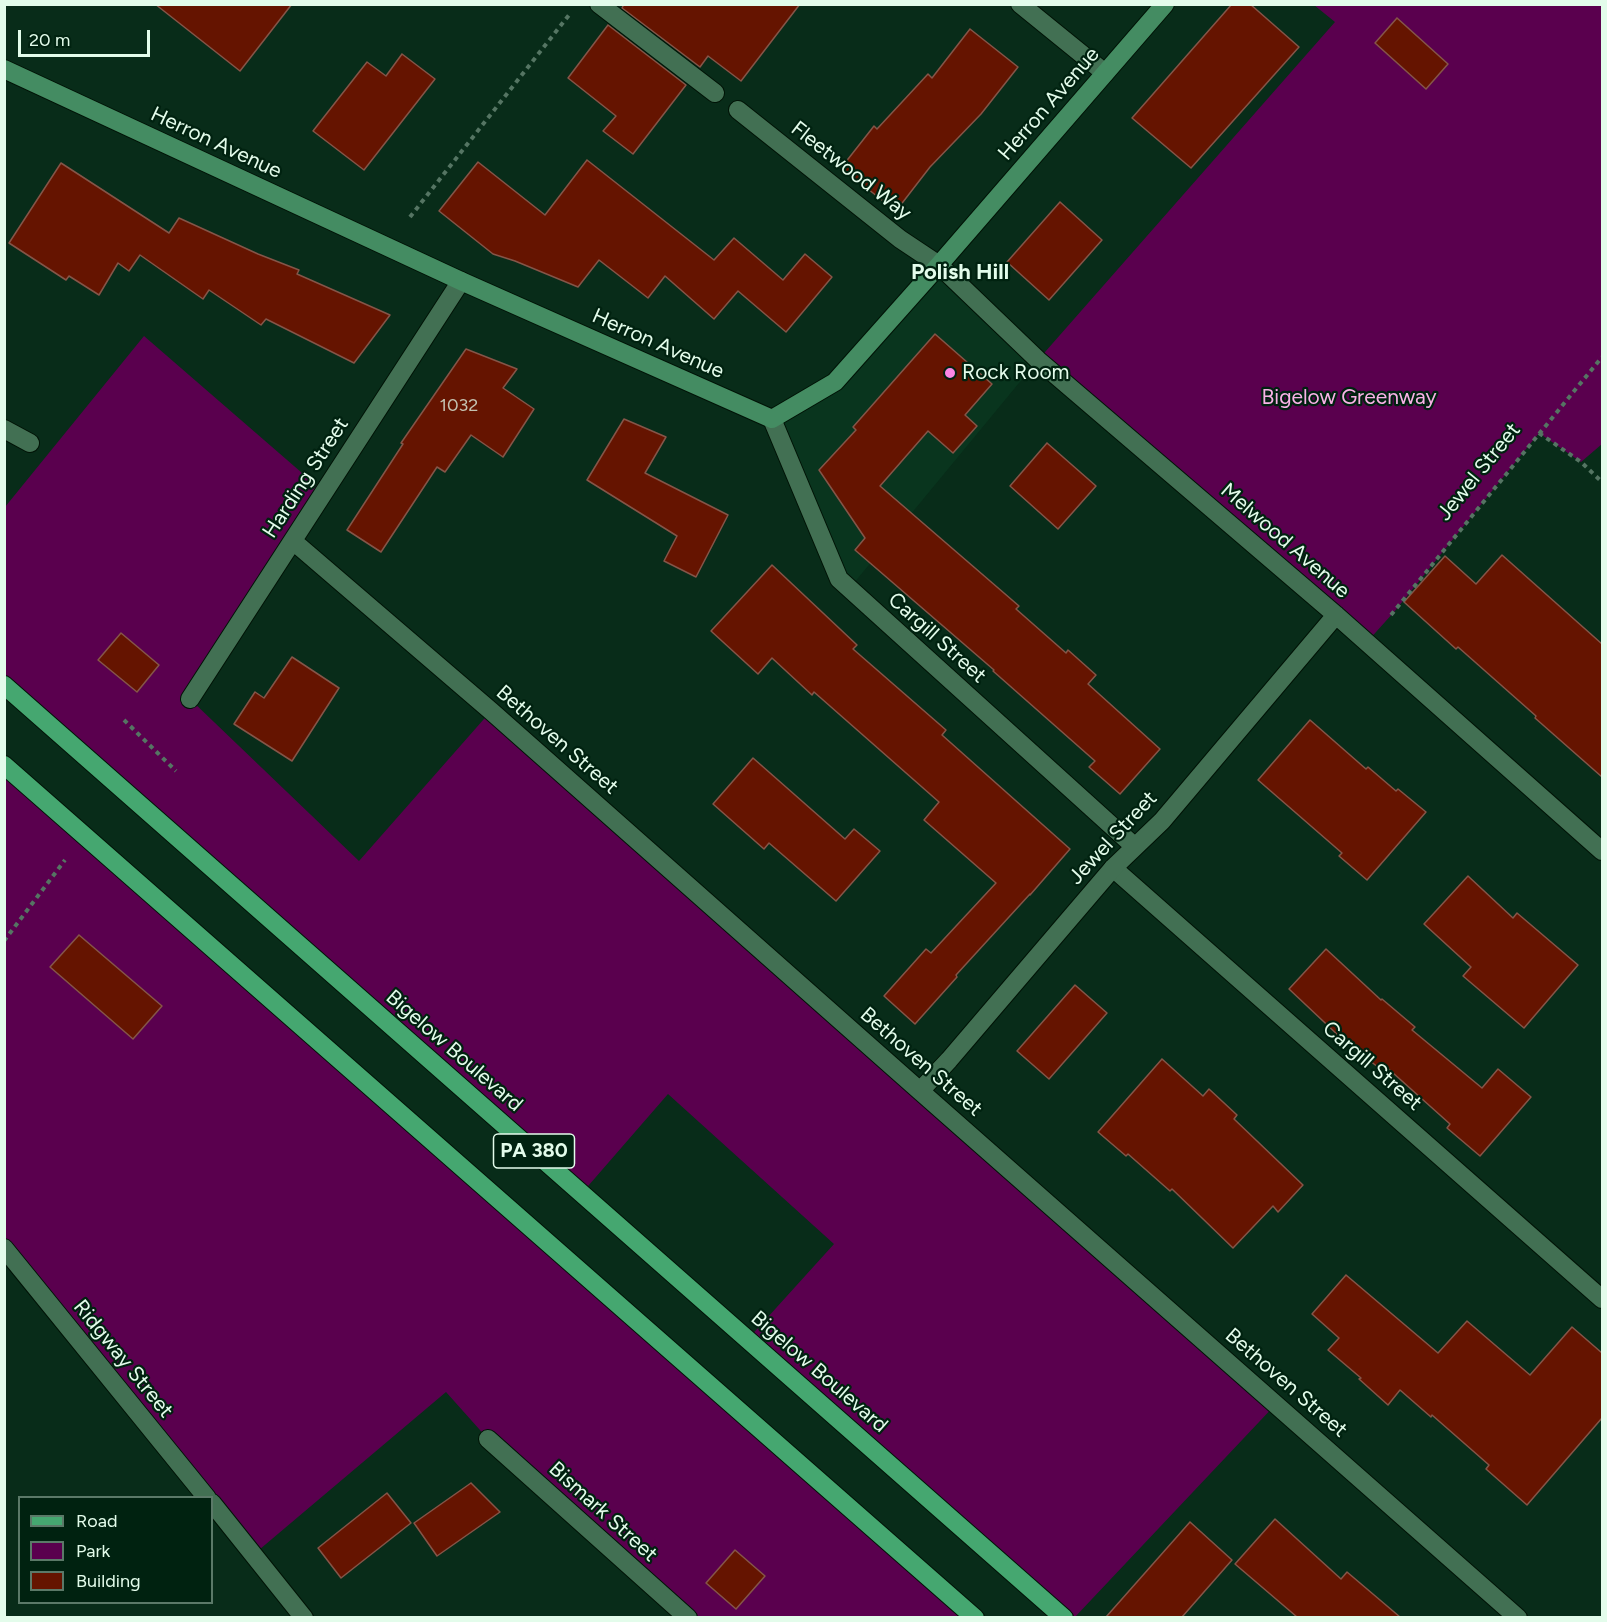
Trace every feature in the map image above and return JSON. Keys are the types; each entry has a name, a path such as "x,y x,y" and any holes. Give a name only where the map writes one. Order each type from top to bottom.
{"main road":[{"name":"Bigelow Boulevard","path":"4,685 1064,1617"},
{"name":"PA 380","path":"4,765 975,1617"}],"street":[{"path":"600,4 715,93"},
{"path":"1020,4 1105,73"},
{"name":"Herron Avenue","path":"4,69 461,281 772,419 835,382 1166,4"},
{"name":"Fleetwood Way","path":"738,110 900,239 939,265"},
{"name":"Melwood Avenue","path":"939,265 1038,360 1336,615 1602,851"},
{"name":"Harding Street","path":"190,699 461,281"},
{"name":"Cargill Street","path":"772,419 839,579 1134,846"},
{"path":"4,429 30,443"},
{"name":"Bethoven Street","path":"292,542 491,711 1518,1617"},
{"name":"Jewel Street","path":"920,1091 1113,868 1162,821 1336,615"},
{"name":"Cargill Street","path":"1113,868 1602,1299"},
{"name":"Ridgway Street","path":"4,1248 206,1496"},
{"name":"Bismark Street","path":"488,1439 688,1617"},
{"path":"213,1504 304,1617"}],"path":[{"path":"410,217 572,12"},
{"name":"Jewel Street","path":"1391,615 1602,357"},
{"path":"1539,433 1581,462 1602,482"},
{"path":"124,720 176,771"},
{"path":"4,941 66,860"}],"shaded area":[{"path":"939,265 1038,360 849,589 772,419 835,382"}],"green space":[{"name":"Bigelow Greenway","path":"1314,5 1602,5 1602,444 1581,462 1539,433 1367,642 1038,360 1335,22"},
{"path":"144,336 324,492 190,699 359,861 491,711 1276,1404 1075,1617 1064,1617 748,1339 834,1244 668,1094 582,1193 5,685 5,507"},
{"path":"5,765 975,1617 688,1617 488,1439 446,1392 253,1555 213,1505 213,1496 205,1496 5,1248"}],"building":[{"path":"155,4 292,4 240,71"},
{"path":"624,4 800,4 741,81 708,56 700,67 622,8"},
{"path":"1232,4 1250,4 1299,47 1191,168 1132,118"},
{"path":"1397,18 1448,64 1426,89 1375,43"},
{"path":"608,25 686,85 633,154 603,131 616,116 568,78"},
{"path":"970,29 1018,67 981,114 930,167 896,211 841,168 874,126 877,129 928,74 932,78"},
{"path":"402,54 435,79 364,170 313,131 367,62 386,76"},
{"path":"587,160 714,260 734,238 783,280 805,254 832,277 786,332 738,291 714,319 665,276 648,298 599,260 578,287 493,254 439,211 478,162 545,215"},
{"path":"61,163 169,233 179,218 299,270 297,274 390,315 354,363 266,319 261,325 209,290 203,299 140,255 129,271 118,263 99,295 69,276 66,280 9,243"},
{"path":"1060,202 1102,240 1049,300 1007,262"},
{"path":"935,334 992,384 965,415 977,426 953,453 928,431 880,486 1019,606 1016,609 1066,653 1068,650 1096,675 1088,684 1160,749 1120,794 1089,767 1095,761 855,550 865,538 819,470 856,430 853,427"},
{"path":"466,349 517,369 503,388 534,409 503,457 471,435 445,472 437,467 381,552 347,530 403,444 401,443"},
{"path":"624,419 666,437 645,473 728,515 696,577 664,561 677,536 587,480"},
{"path":"1047,443 1096,486 1058,529 1010,486"},
{"path":"1502,555 1602,644 1602,777 1458,647 1456,649 1404,602 1445,556 1476,584"},
{"path":"772,565 857,645 853,649 946,730 942,735 1070,849 915,1024 884,996 926,949 931,953 996,883 924,820 939,802 814,692 812,695 772,658 758,674 711,631"},
{"path":"121,633 159,665 137,692 98,660"},
{"path":"292,657 339,688 292,761 234,724 255,692 264,698"},
{"path":"1310,720 1366,769 1368,767 1426,812 1367,880 1339,856 1342,853 1258,780"},
{"path":"753,758 845,839 854,829 880,851 836,901 769,843 764,849 713,804"},
{"path":"1468,876 1513,918 1517,913 1578,965 1524,1028 1463,976 1471,967 1424,924"},
{"path":"79,935 162,1006 133,1039 50,967"},
{"path":"1326,949 1381,1000 1415,1027 1412,1030 1482,1088 1498,1069 1531,1097 1480,1156 1447,1128 1450,1124 1383,1064 1379,1068 1340,1037 1289,989"},
{"path":"1075,985 1107,1013 1049,1079 1017,1051"},
{"path":"1162,1059 1203,1096 1209,1089 1237,1115 1234,1119 1303,1185 1278,1212 1273,1206 1233,1248 1172,1189 1170,1191 1128,1154 1126,1156 1098,1132"},
{"path":"1346,1275 1438,1353 1467,1321 1530,1375 1572,1327 1602,1353 1602,1418 1527,1505 1486,1469 1489,1465 1400,1390 1388,1405 1328,1350 1339,1338 1312,1314"},
{"path":"471,1483 500,1512 437,1556 414,1523"},
{"path":"387,1493 411,1523 341,1578 318,1548"},
{"path":"1275,1519 1341,1579 1347,1572 1400,1617 1297,1617 1235,1564"},
{"path":"1190,1522 1232,1560 1182,1617 1106,1617"},
{"path":"735,1550 765,1576 736,1609 706,1583"}],"place":[{"name":"Rock Room","path":"950,373"}],"district":[{"name":"Polish Hill","path":"960,273"}]}
